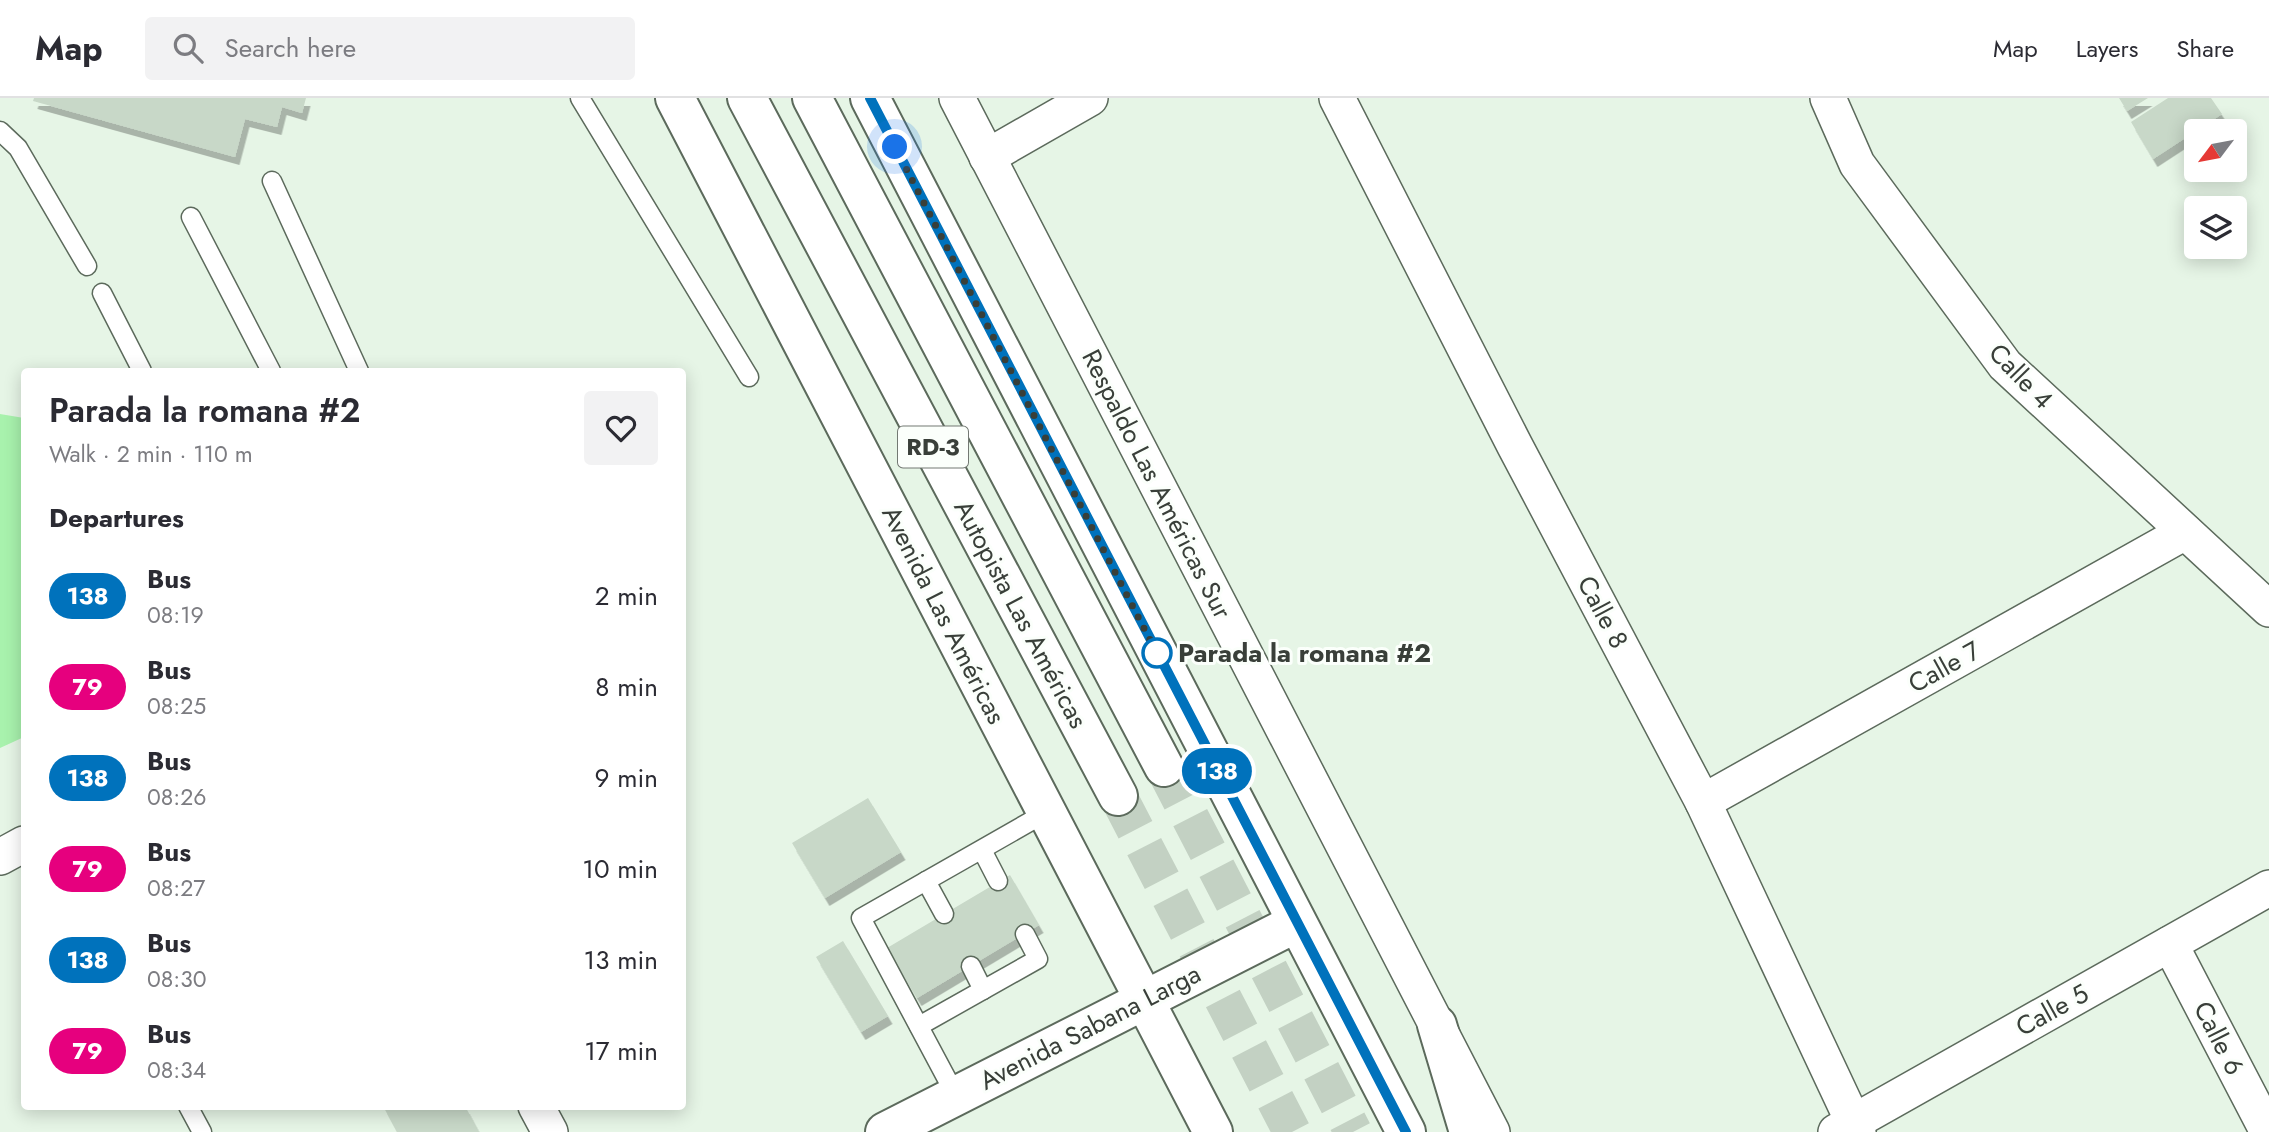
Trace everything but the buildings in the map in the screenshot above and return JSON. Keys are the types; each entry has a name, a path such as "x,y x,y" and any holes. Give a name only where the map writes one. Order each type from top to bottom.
{"main road":[{"name":"Avenida Las Américas","path":"676,98 1213,1132"},
{"name":"Autopista Las Américas","path":"747,98 1118,796"},
{"name":"RD-3","path":"811,98 1164,767"},
{"path":"870,98 1406,1132"},
{"name":"Avenida Sabana Larga","path":"886,1132 1296,923"},
{"path":"1437,1025 1469,1132"}],"street":[{"name":"Respaldo Las Américas Sur","path":"957,98 1492,1132"},
{"path":"987,157 1090,98"},
{"name":"Calle 8","path":"1337,98 1515,446 1703,802 1849,1129"},
{"name":"Calle 4","path":"1828,98 1857,164 2004,365 2269,609"},
{"name":"Calle 7","path":"1703,802 2185,532"},
{"path":"0,857 21,846"},
{"name":"Calle 5","path":"1849,1129 2269,888"},
{"name":"Calle 6","path":"2170,944 2268,1132"},
{"path":"538,1110 550,1132"}],"lane":[{"path":"580,98 750,377"},
{"path":"0,131 18,148 87,266"},
{"path":"272,181 358,368"},
{"path":"191,217 269,368"},
{"path":"102,293 140,368"},
{"path":"956,1096 861,918 1047,812"},
{"path":"982,850 998,881"},
{"path":"926,881 944,914"},
{"path":"919,1026 1038,960 1025,934"},
{"path":"971,965 983,990"},
{"path":"190,1110 202,1132"}],"green space":[{"path":"0,414 21,418 21,738 0,748"}],"tunnel":[{"path":"1164,767 1353,1132"},
{"path":"1118,796 1292,1132"}],"bus line":[{"name":"138","path":"870,98 1406,1132"}],"place":[{"name":"Parada la romana #2","path":"1157,653"}],"route":[{"path":"895,147 1163,665 1157,653"}]}
